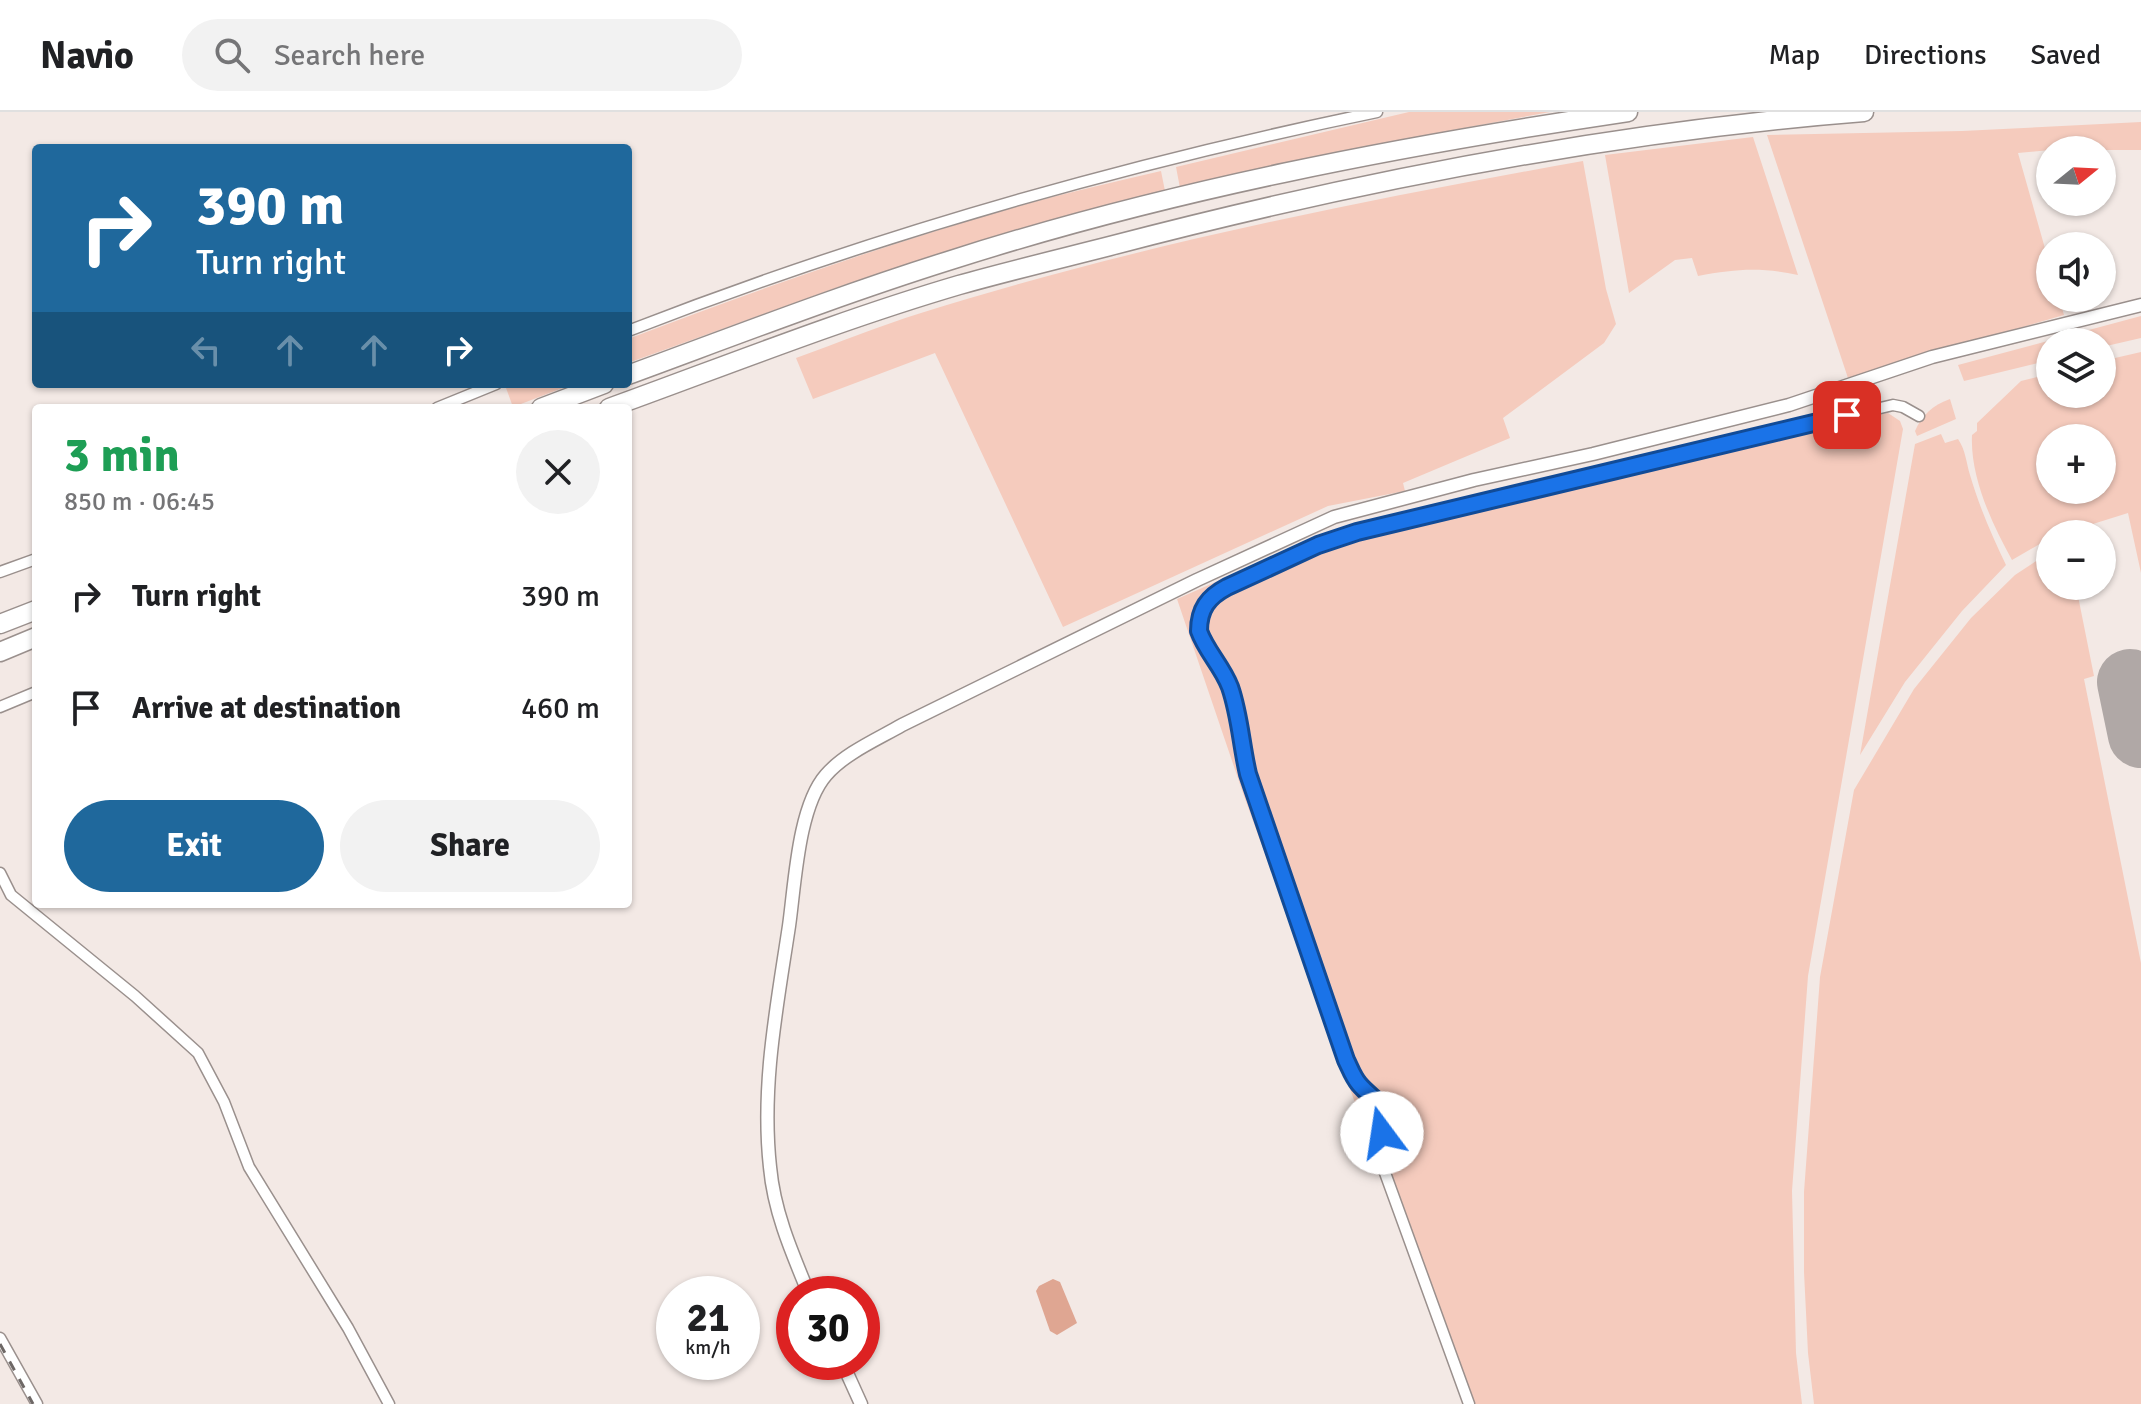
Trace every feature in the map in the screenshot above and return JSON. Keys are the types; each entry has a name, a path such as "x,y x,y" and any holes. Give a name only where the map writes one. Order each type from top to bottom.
{"highway":[{"path":"632,374 949,260 1156,202 1316,165 1628,112"},
{"path":"620,404 800,338 959,285 1321,193 1568,146 1753,121 1864,112"},
{"path":"552,404 594,388"},
{"path":"0,624 32,612"},
{"path":"0,652 32,639"}],"street":[{"path":"632,329 806,264 1000,203 1226,143 1377,112"},
{"path":"802,1276 774,1194 767,1121 768,1077 801,837 813,798 826,774 858,750 902,725 1197,580 1334,517 1474,480 1789,405 1932,357 2141,305"},
{"path":"447,404 486,388"},
{"path":"1469,1404 1380,1159 1384,1111 1379,1101 1355,1079 1346,1060 1248,774 1238,710 1225,675 1202,642 1199,631 1202,610 1211,597 1227,587 1318,545 1357,532 1893,405 1919,416"},
{"path":"0,572 32,560"},
{"path":"0,707 32,694"},
{"path":"0,873 11,895 135,996 198,1053 224,1102 249,1167 348,1328 389,1404"},
{"path":"0,1338 37,1404"},
{"path":"850,1380 861,1404"}],"shaded area":[{"path":"1409,112 1550,112 1352,149 1180,188 1176,167"},
{"path":"2141,122 2141,150 2116,150 2116,136 2036,136 2036,151 2018,153 2040,232 2036,232 2036,312 2063,312 2064,315 1848,378 1767,135 1962,131"},
{"path":"1753,137 1798,275 1748,270 1698,276 1692,258 1675,260 1629,293 1605,155"},
{"path":"1583,161 1606,289 1616,324 1604,343 1503,418 1510,438 1403,483 1405,491 1328,506 1063,627 935,353 813,399 796,358 921,313 1085,266 1250,226"},
{"path":"1161,171 1165,191 841,286 632,362 632,338 871,252 1054,197"},
{"path":"2141,316 2141,338 2116,344 2116,328 2096,328"},
{"path":"2036,344 2036,363 1964,381 1958,365"},
{"path":"2141,352 2141,573 2128,513 2106,520 2036,520 2036,546 2012,560 1990,516 1979,484 1972,435 1977,431 1977,423 2021,381 2036,377 2036,408 2116,408 2116,358"},
{"path":"506,388 563,388 521,404 512,404"},
{"path":"1950,399 1956,419 1917,436 1915,431 1925,415"},
{"path":"1888,413 1900,421 1903,429 1808,976 1792,1191 1796,1353 1802,1404 1464,1404 1244,796 1177,599 1320,536 1380,517 1705,446"},
{"path":"1941,434 1945,443 1958,439 1961,443 1982,509 2006,565 1962,611 1905,682 1860,755 1915,444"},
{"path":"2036,561 2036,600 2079,600 2094,676 2084,679 2141,963 2141,1404 1814,1404 1804,1272 1804,1192 1820,977 1854,790 1914,689 1971,618 2015,575"},
{"path":"1053,1279 1060,1282 1077,1323 1057,1335 1050,1331 1036,1291"}],"runway":[{"path":"2130,682 2141,735"}],"railway":[{"path":"0,1344 33,1404"}],"route":[{"path":"1382,1133 1384,1111 1379,1101 1355,1079 1346,1060 1248,774 1241,724 1229,684 1202,642 1199,620 1205,604 1227,587 1342,536 1847,415"}]}
